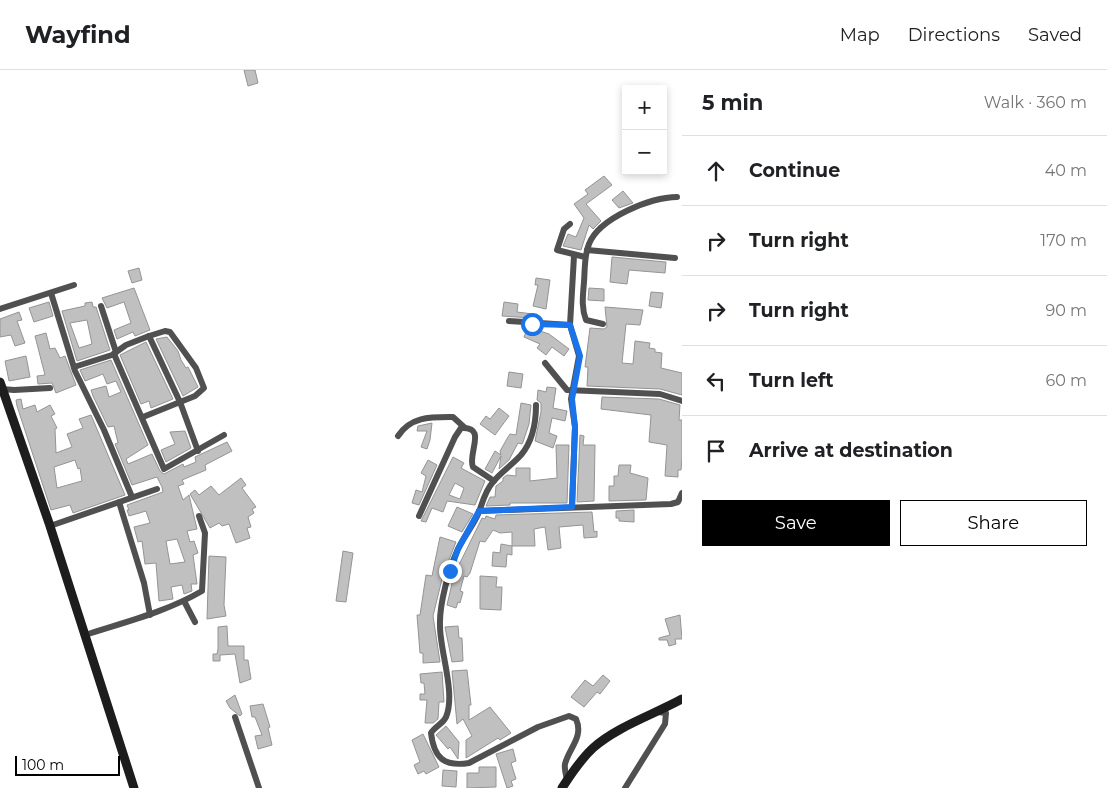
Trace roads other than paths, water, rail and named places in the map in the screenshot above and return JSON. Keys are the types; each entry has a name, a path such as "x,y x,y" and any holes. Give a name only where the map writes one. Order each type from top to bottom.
{"street":[{"path":"603,324 586,320 582,301 585,258 596,232 612,219 651,202 666,197 677,197"},
{"path":"570,224 564,229 557,250 585,258"},
{"path":"587,250 675,258"},
{"path":"572,507 575,427 572,399 580,356 570,325 574,256"},
{"path":"0,308 74,285"},
{"path":"51,293 74,367 104,430 132,497"},
{"path":"101,306 115,353 164,469 198,451 224,434"},
{"path":"509,321 570,325"},
{"path":"74,367 115,353 126,345 149,336 165,331 174,334 204,382 204,388 201,393 142,417"},
{"path":"149,336 180,402 198,451"},
{"path":"545,363 568,390 574,392 660,394 682,401"},
{"path":"1,385 14,390 50,388"},
{"path":"1,385 50,526 104,700 134,788"},
{"path":"536,405 536,416 528,444 520,455 494,481 480,502 479,511 458,549 439,624 448,678 446,717 435,726 431,733 436,753 446,762 457,765 469,763 538,727 569,716 576,720 580,727 579,735 565,765 564,784"},
{"path":"398,436 403,427 418,418 453,417 464,427 476,434 471,465 494,481"},
{"path":"419,516 455,437 464,427"},
{"path":"50,526 156,489"},
{"path":"479,511 671,504 678,502 682,493"},
{"path":"119,502 144,583 150,615"},
{"path":"85,635 150,615 184,601 202,591 205,534 199,516"},
{"path":"184,601 195,622"},
{"path":"564,784 594,747 610,736 682,699"},
{"path":"625,788 665,724 666,713 658,712"},
{"path":"235,718 259,788"}]}
